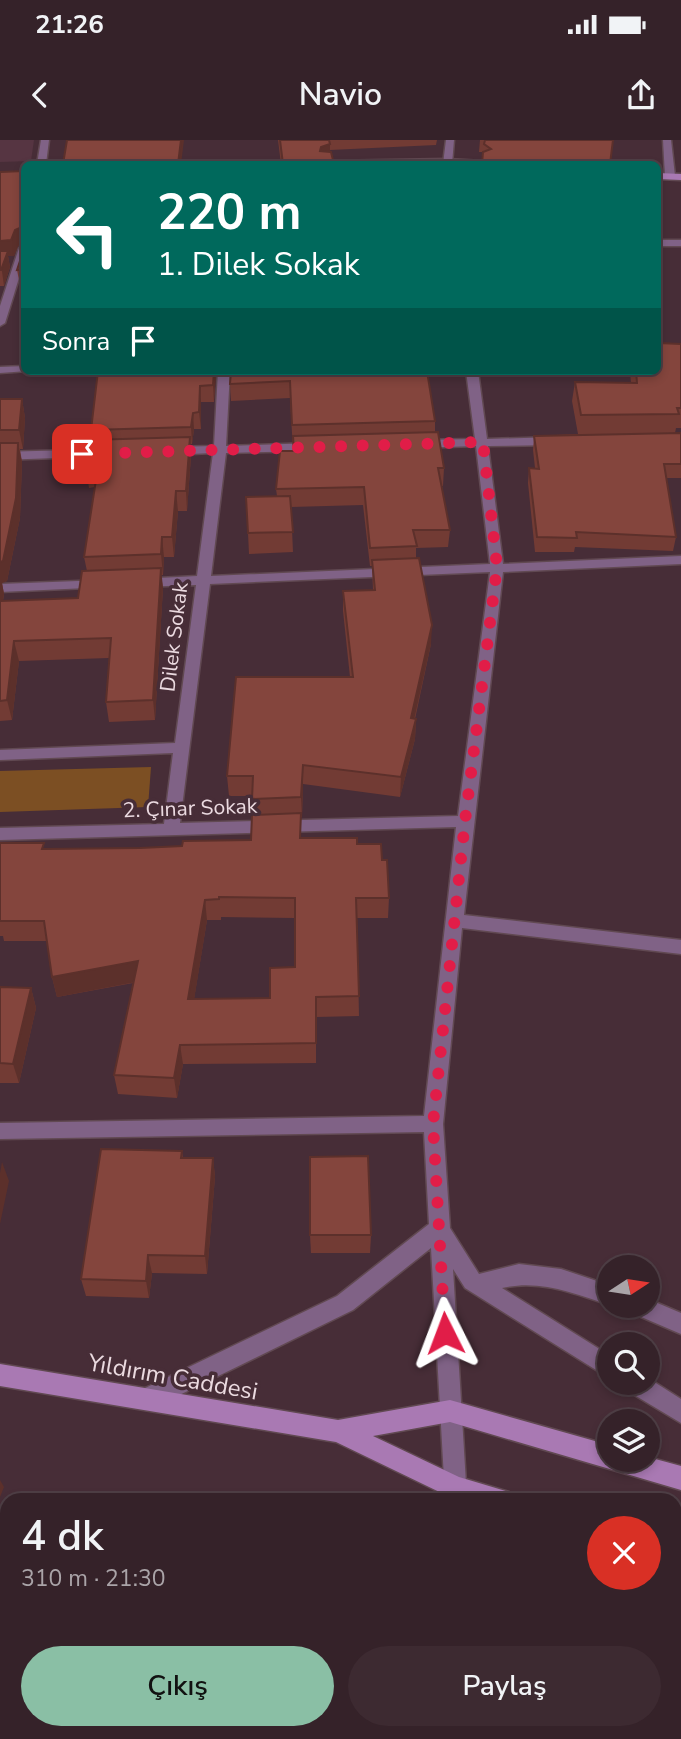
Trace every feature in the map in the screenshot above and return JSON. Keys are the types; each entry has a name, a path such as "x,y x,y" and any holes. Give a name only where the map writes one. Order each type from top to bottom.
{"main road":[{"path":"661,176 681,177"},
{"name":"Yıldırım Caddesi","path":"0,1375 338,1431"},
{"path":"338,1431 450,1411 597,1454"},
{"path":"338,1431 455,1493"},
{"path":"660,1472 681,1478"}],"street":[{"path":"42,161 45,140"},
{"path":"448,161 450,140"},
{"path":"667,140 670,176"},
{"path":"661,243 681,243"},
{"path":"0,323 19,261"},
{"path":"0,370 21,369"},
{"name":"Dilek Sokak","path":"171,830 220,450 224,375"},
{"path":"457,1493 433,1124 453,920 497,567 473,375"},
{"path":"400,444 575,441"},
{"path":"151,452 330,446"},
{"path":"0,456 124,452"},
{"path":"0,588 681,560"},
{"path":"0,755 181,748"},
{"name":"2. Çınar Sokak","path":"0,835 465,821"},
{"path":"453,920 681,947"},
{"path":"0,1131 433,1124"},
{"path":"439,1229 472,1281 597,1359"},
{"path":"147,1399 345,1303 439,1229"},
{"path":"477,1284 519,1274 561,1279 597,1291"},
{"path":"660,1315 681,1324"},
{"path":"654,1395 681,1412"}],"shaded area":[{"path":"0,140 34,140 31,161 0,162"},
{"path":"151,767 148,807 0,812 0,771"}],"building":[{"path":"67,140 181,140 178,161 64,161"},
{"path":"280,140 329,140 330,144 321,147 320,151 331,152 333,161 283,161"},
{"path":"485,140 613,140 610,161 482,161 483,152 491,149 484,144"},
{"path":"21,171 21,227 15,230 11,240 0,241 0,172"},
{"path":"0,251 8,251 1,270 0,270"},
{"path":"661,343 681,344 681,408 677,408 679,414 581,415 575,382 637,383 636,375 661,375"},
{"path":"98,375 214,375 213,385 200,386 199,412 193,413 191,427 91,430"},
{"path":"231,375 428,375 435,421 292,425 290,381 230,384"},
{"path":"0,399 22,399 19,430 0,430"},
{"path":"438,432 444,468 438,468 450,530 413,530 417,546 370,548 364,487 276,489 280,451 294,451 293,436"},
{"path":"681,433 681,464 664,464 676,537 576,532 577,538 537,537 529,468 539,469 534,436"},
{"path":"190,437 186,491 176,491 172,537 162,537 161,554 84,557 98,467 86,468 89,440"},
{"path":"0,443 18,443 16,498 3,561 0,562"},
{"path":"290,496 293,532 248,533 246,497"},
{"path":"419,558 432,625 411,718 416,719 401,777 303,765 301,797 252,799 253,776 227,776 236,677 353,677 343,591 375,590 372,560"},
{"path":"161,568 153,700 106,702 111,638 14,641 7,700 0,701 0,601 78,598 82,571"},
{"path":"301,813 300,838 357,838 357,844 381,844 382,860 387,860 389,898 356,898 359,996 316,997 316,1043 180,1045 174,1078 114,1075 138,961 52,977 44,921 0,921 0,843 44,843 42,849 140,848 182,846 183,841 251,840 252,815","holes":["219,897 295,898 295,967 270,968 270,998 188,999 205,900"]},
{"path":"0,987 31,988 13,1064 0,1063"},
{"path":"101,1149 182,1151 181,1158 213,1158 205,1256 148,1255 146,1281 81,1279"},
{"path":"368,1156 371,1235 310,1235 310,1157"}],"route":[{"path":"82,454 483,442 497,567 453,920 433,1124 445,1333"}]}
